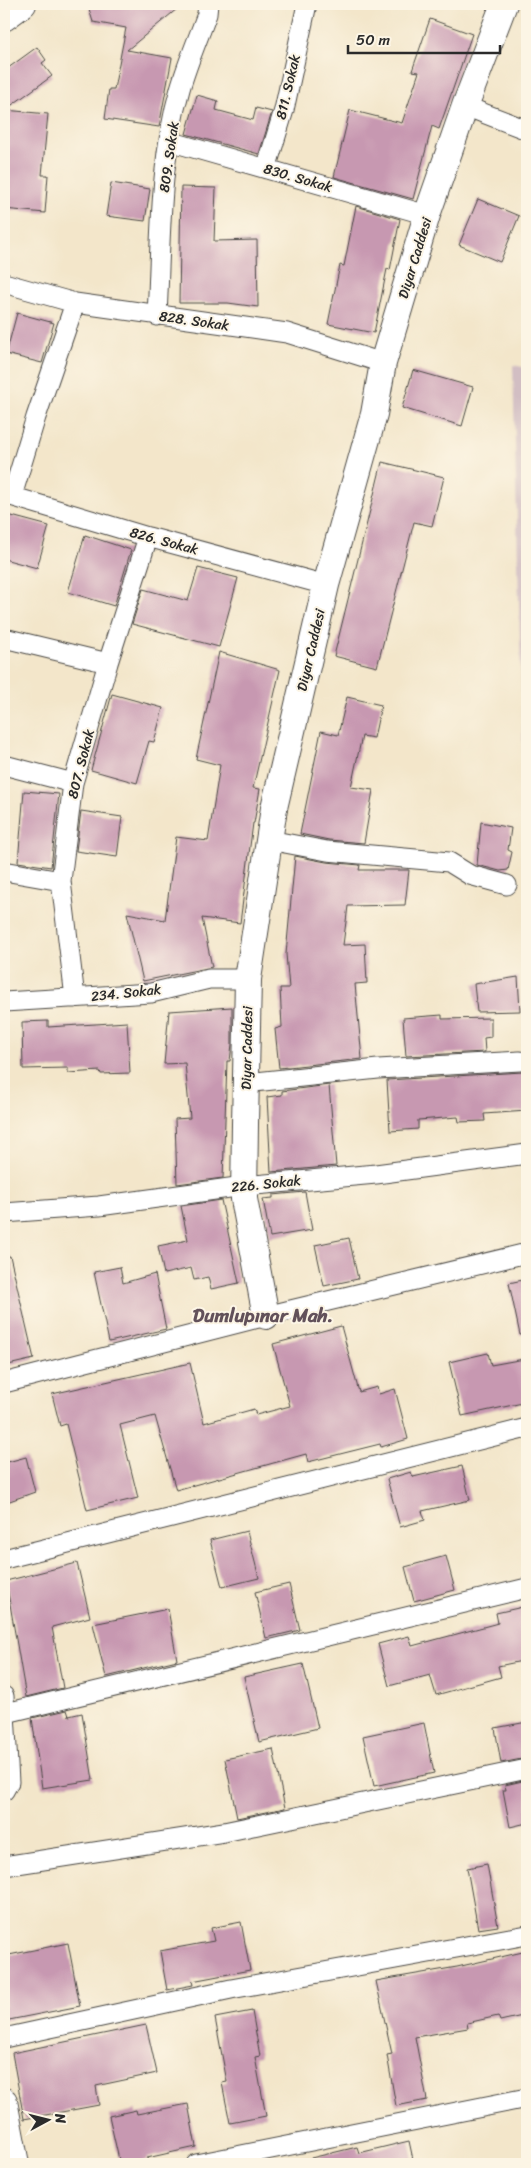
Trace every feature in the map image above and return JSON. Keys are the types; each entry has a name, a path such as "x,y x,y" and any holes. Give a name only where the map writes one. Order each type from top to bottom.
{"street":[{"path":"4,18 23,4"},
{"name":"809. Sokak","path":"157,316 164,181 169,141 180,89 207,14 208,4"},
{"name":"811. Sokak","path":"266,169 284,110 307,4"},
{"name":"Diyar Caddesi","path":"266,1316 244,1199 244,1186 248,979 274,808 326,584 374,414 383,363 427,215 465,106 504,4"},
{"path":"465,106 527,130"},
{"name":"830. Sokak","path":"169,141 427,215"},
{"name":"828. Sokak","path":"4,283 75,303 287,333 383,363"},
{"path":"8,495 75,303"},
{"name":"826. Sokak","path":"8,495 148,537 326,584"},
{"name":"807. Sokak","path":"75,998 61,881 73,783 148,537"},
{"path":"4,638 108,664"},
{"path":"4,765 73,783"},
{"path":"269,840 327,851 449,862 470,875 507,885"},
{"path":"4,872 61,881"},
{"name":"234. Sokak","path":"4,1002 151,992 209,979 248,979"},
{"path":"246,1082 378,1069 520,1061"},
{"name":"226. Sokak","path":"4,1212 99,1206 244,1186 376,1174 527,1154"},
{"path":"4,1383 266,1316 527,1253"},
{"path":"4,1560 527,1428"},
{"path":"4,1791 9,1782 5,1704 527,1588"},
{"path":"4,1866 224,1832 527,1769"},
{"path":"4,2038 231,1989 527,1935"},
{"path":"196,2164 527,2098"},
{"path":"4,2101 16,2164"}],"shaded area":[{"path":"513,365 527,368 527,923"}],"building":[{"path":"96,4 183,4 127,50 172,58 159,127 105,119 109,89 114,89 126,28 93,22 89,9"},
{"path":"430,19 472,34 439,129 432,126 413,199 334,177 350,110 402,123 419,72 412,71"},
{"path":"37,47 46,60 42,63 52,76 5,110 48,114 42,175 48,175 45,213 4,209 6,172 4,171 4,71"},
{"path":"197,95 218,101 216,110 253,120 256,108 272,112 259,154 186,134"},
{"path":"111,183 150,189 145,221 106,216"},
{"path":"181,187 216,188 214,241 257,240 258,307 228,303 179,303"},
{"path":"478,199 519,216 500,262 459,245"},
{"path":"356,206 400,219 390,270 387,269 374,333 328,324 340,265 344,266"},
{"path":"17,313 54,323 42,363 6,354"},
{"path":"413,370 473,387 462,426 402,408"},
{"path":"382,462 444,477 432,526 414,522 377,667 334,656"},
{"path":"4,514 49,526 37,568 4,559"},
{"path":"85,535 131,550 114,606 68,592"},
{"path":"198,568 238,578 219,647 132,624 143,589 188,601"},
{"path":"219,652 280,670 253,788 260,789 253,823 240,923 202,918 212,967 143,981 127,913 165,920 176,837 208,841 220,765 196,759"},
{"path":"112,694 163,708 154,742 149,741 137,783 91,770"},
{"path":"347,697 381,705 374,738 362,736 351,787 373,790 364,843 329,840 300,834 321,731 338,735"},
{"path":"24,791 59,794 51,867 18,862"},
{"path":"81,811 122,817 117,857 76,851"},
{"path":"481,822 511,828 508,850 512,852 508,870 500,871 477,865"},
{"path":"295,856 326,862 360,865 359,870 409,870 405,905 348,906 343,945 365,944 367,983 355,984 362,1059 279,1068 275,1029 282,1027 280,988 289,988 286,954"},
{"path":"518,977 520,1011 477,1012 474,984"},
{"path":"232,1007 232,1044 230,1061 227,1061 223,1178 177,1184 175,1119 190,1118 185,1063 164,1064 169,1011"},
{"path":"442,1015 442,1019 491,1018 491,1037 484,1038 485,1052 406,1056 403,1018"},
{"path":"48,1021 48,1027 127,1022 130,1073 101,1074 100,1071 68,1073 68,1068 23,1069 22,1022"},
{"path":"523,1072 527,1111 484,1114 485,1121 459,1122 458,1117 418,1120 418,1129 390,1131 387,1080"},
{"path":"329,1085 336,1166 271,1172 267,1097 282,1095 282,1091"},
{"path":"305,1192 312,1230 270,1237 263,1199 273,1198 273,1195"},
{"path":"221,1200 239,1283 211,1289 208,1277 194,1280 191,1268 164,1274 158,1246 188,1240 181,1206"},
{"path":"349,1238 358,1279 324,1286 315,1245"},
{"path":"10,1256 34,1359 4,1366 4,1257"},
{"path":"120,1267 123,1283 155,1274 166,1329 109,1342 94,1272"},
{"path":"527,1279 527,1334 520,1335 509,1283"},
{"path":"341,1326 359,1392 377,1387 379,1394 395,1389 408,1439 381,1447 380,1444 308,1462 306,1454 176,1490 155,1416 120,1425 138,1498 87,1510 66,1424 60,1426 52,1394 190,1363 204,1423 254,1409 256,1415 290,1406 273,1344"},
{"path":"488,1353 491,1365 524,1359 527,1377 527,1402 462,1416 449,1362"},
{"path":"26,1457 35,1492 4,1503 4,1463"},
{"path":"462,1466 470,1500 422,1511 425,1520 400,1527 387,1479 411,1472 413,1477"},
{"path":"247,1531 259,1578 222,1587 210,1540"},
{"path":"446,1556 455,1590 414,1601 405,1567"},
{"path":"77,1563 90,1617 52,1627 63,1688 26,1697 6,1581"},
{"path":"289,1584 300,1630 266,1638 255,1592"},
{"path":"527,1606 527,1660 498,1666 501,1677 436,1695 430,1675 389,1686 378,1644 409,1636 412,1646 498,1623 496,1613"},
{"path":"168,1609 177,1660 106,1677 93,1624"},
{"path":"303,1664 318,1728 259,1742 244,1677"},
{"path":"67,1710 69,1716 82,1713 93,1780 42,1788 32,1718"},
{"path":"527,1722 527,1758 501,1763 495,1728"},
{"path":"424,1723 434,1773 374,1786 363,1736"},
{"path":"273,1749 285,1808 237,1818 225,1759"},
{"path":"527,1780 527,1823 510,1827 503,1790 506,1790 505,1785"},
{"path":"487,1864 498,1926 478,1929 467,1868"},
{"path":"241,1922 250,1970 192,1981 193,1985 167,1990 160,1951 214,1941 211,1928"},
{"path":"68,1943 80,2006 4,2021 4,1956"},
{"path":"527,1951 527,2015 500,2021 498,2016 467,2023 468,2028 415,2037 427,2100 396,2106 387,2055 392,2054 376,1981 457,1967"},
{"path":"252,2011 260,2056 255,2057 266,2116 230,2123 222,2083 227,2082 215,2018"},
{"path":"146,2025 157,2073 96,2086 99,2105 24,2119 12,2053"},
{"path":"188,2104 196,2147 147,2158 147,2160 131,2164 120,2164 109,2116 136,2110 137,2114"},
{"path":"409,2141 414,2164 311,2164 311,2158 357,2147 359,2153"}],"district":[{"name":"Dumlupınar Mah.","path":"263,1315"}]}
